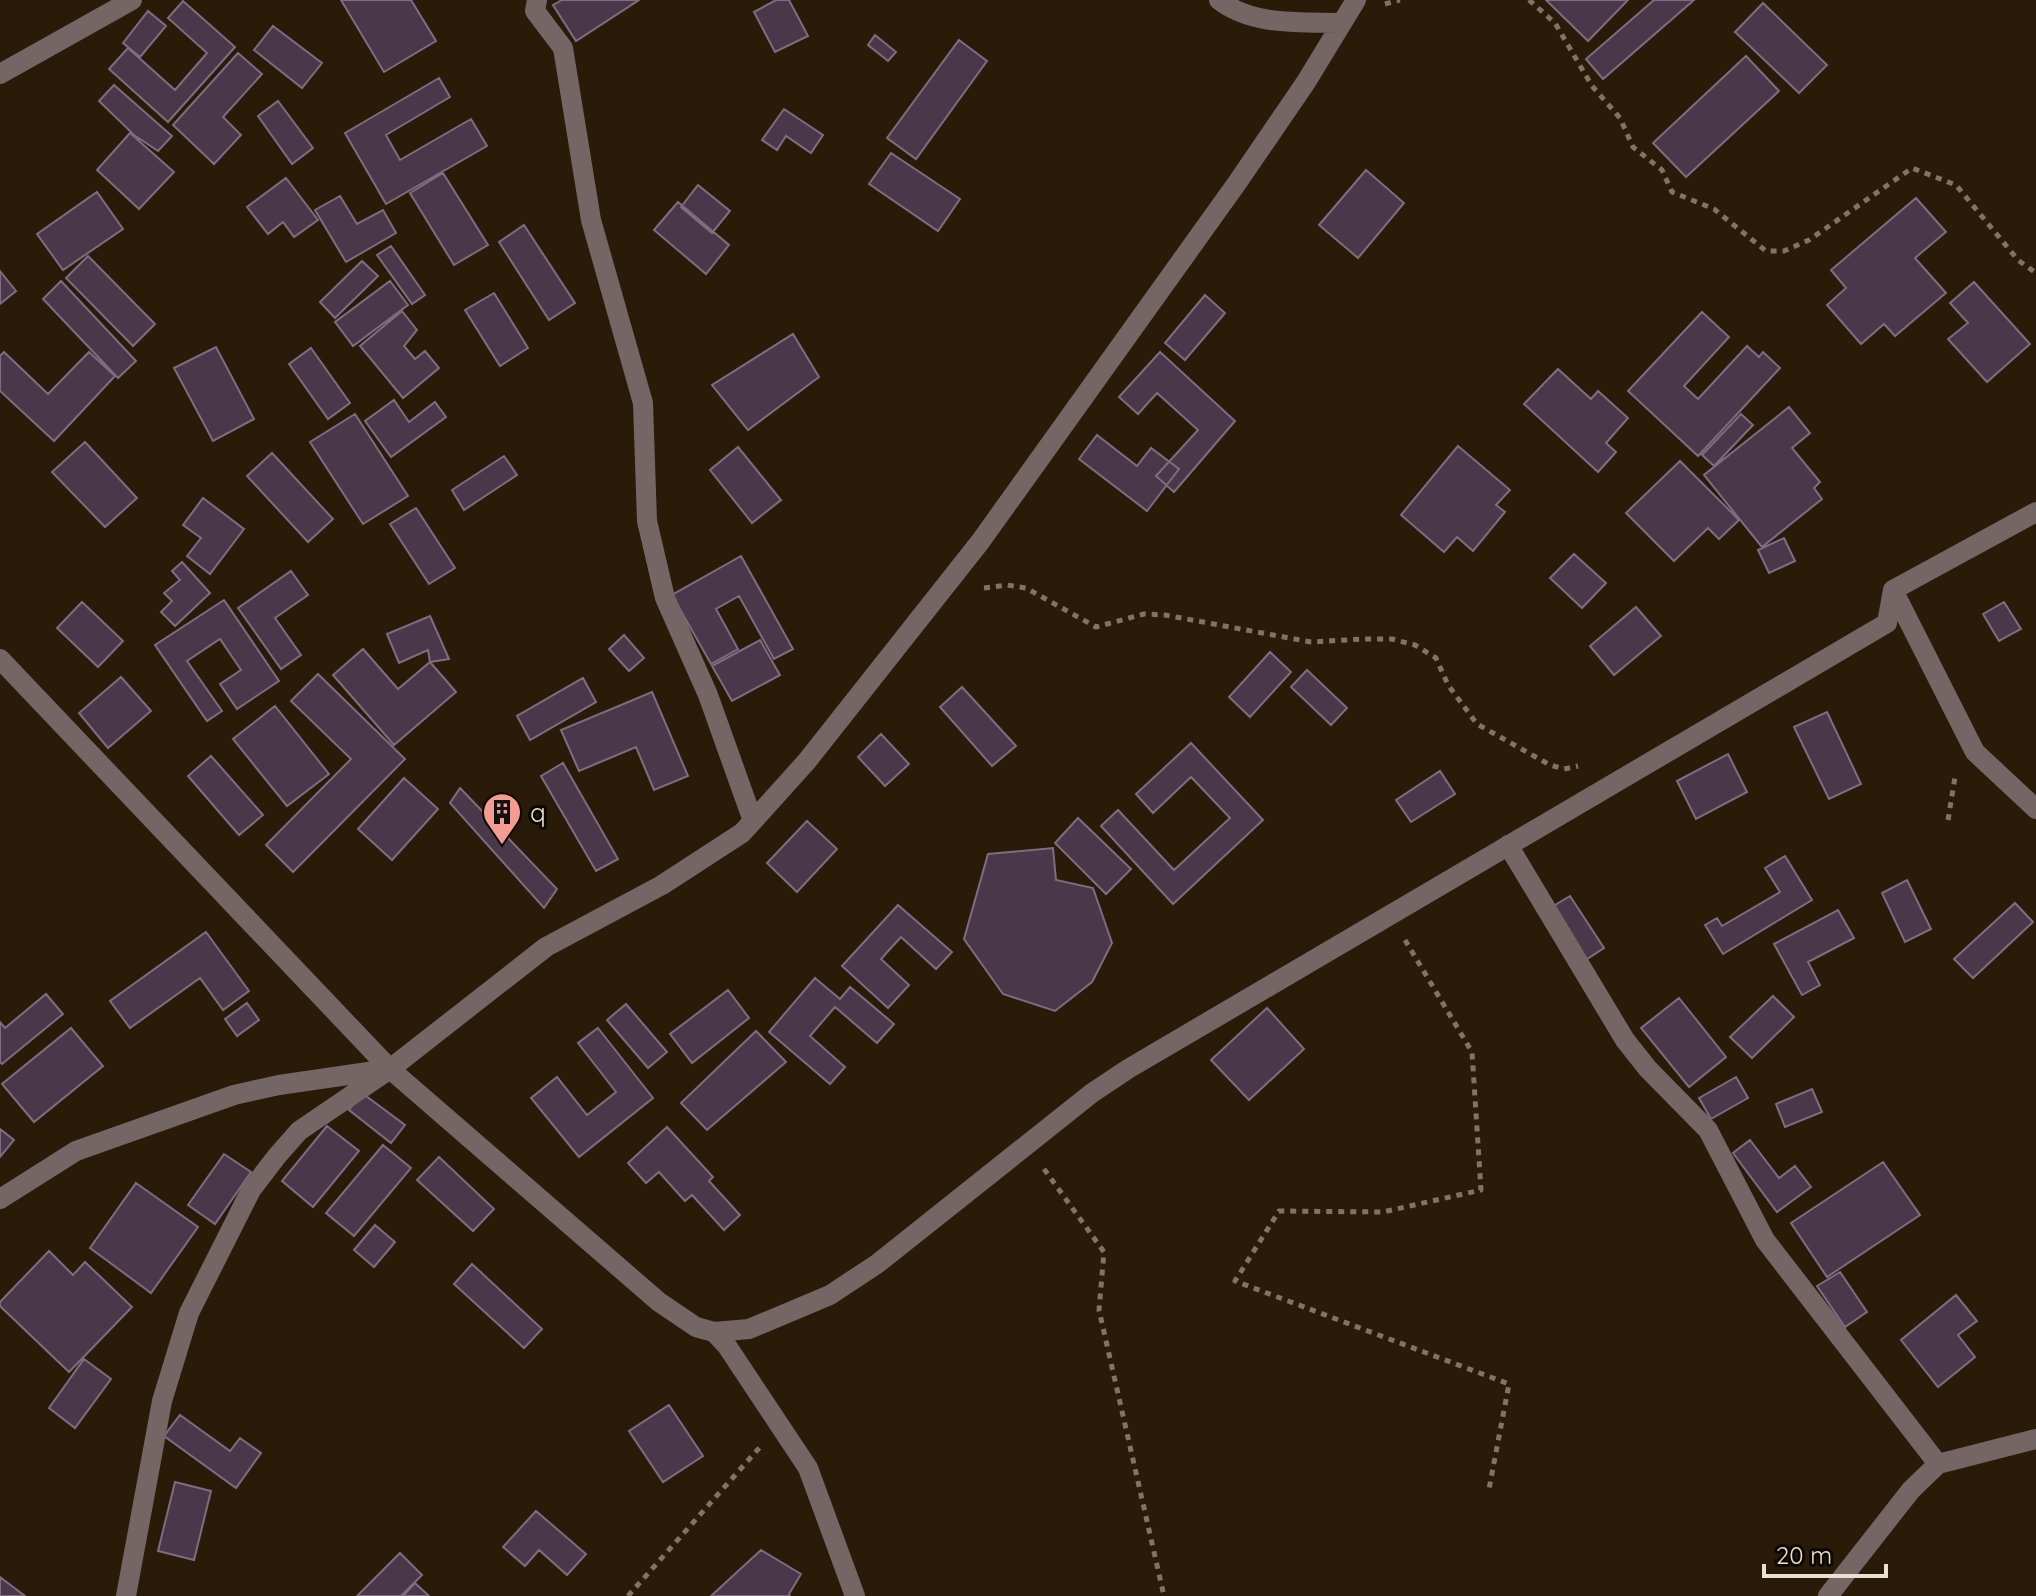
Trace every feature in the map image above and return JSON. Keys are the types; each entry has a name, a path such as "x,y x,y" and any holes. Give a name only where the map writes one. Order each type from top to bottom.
{"street":[{"path":"0,74 132,0"},
{"path":"537,0 535,11 563,48 591,220 643,403 647,521 665,598 708,695 753,821"},
{"path":"1219,0 1231,9 1271,21 1341,23"},
{"path":"126,1596 162,1401 189,1313 251,1190 277,1156 299,1131 390,1069 546,947 662,885 742,833 815,751 980,542 1237,183 1306,82 1356,0"},
{"path":"1893,590 2036,512"},
{"path":"1893,590 1975,752 2036,809"},
{"path":"0,659 390,1069 659,1302 696,1327 714,1332 749,1329 830,1295 877,1264 1092,1093 1128,1069 1887,623 1893,590"},
{"path":"1508,845 1625,1040 1648,1069 1708,1130 1765,1240 1938,1464"},
{"path":"0,1199 76,1151 234,1095 279,1085 390,1069"},
{"path":"714,1332 738,1359 808,1468 855,1596"},
{"path":"1828,1596 1911,1490 1938,1464 2036,1439"}],"path":[{"path":"1529,0 1555,23 1592,86 1620,118 1633,147 1662,170 1672,192 1714,209 1766,251 1784,251 1809,240 1912,168 1956,185 2018,260 2036,273"},
{"path":"976,589 1007,585 1026,588 1096,627 1144,614 1165,615 1311,642 1392,639 1415,645 1436,658 1448,685 1477,724 1550,765 1564,769 1584,764"},
{"path":"1390,915 1472,1052 1481,1190 1383,1212 1279,1211 1235,1281 1509,1384 1489,1489"},
{"path":"1026,1146 1104,1252 1099,1310 1164,1596"},
{"path":"628,1596 780,1423"}],"building":[{"path":"341,0 411,0 436,41 384,72"},
{"path":"562,0 639,0 576,41 553,5"},
{"path":"776,0 789,0 808,36 775,52 754,12"},
{"path":"1546,0 1628,0 1588,41"},
{"path":"1654,0 1694,0 1603,79 1586,59"},
{"path":"183,1 235,47 168,122 109,69 128,48 175,90 207,53 168,18"},
{"path":"1763,3 1827,65 1799,93 1735,32"},
{"path":"148,11 166,26 140,57 123,43"},
{"path":"273,26 322,63 302,88 254,50"},
{"path":"875,35 896,52 888,61 868,45"},
{"path":"959,40 987,61 916,159 887,138"},
{"path":"238,53 262,74 223,117 241,135 214,164 173,125"},
{"path":"1746,56 1779,91 1686,177 1653,143"},
{"path":"439,78 450,97 386,135 400,160 471,119 487,146 386,204 345,133"},
{"path":"114,85 172,136 158,151 134,135 99,101"},
{"path":"278,101 313,148 292,164 258,116"},
{"path":"784,109 823,135 811,153 786,136 777,150 762,140"},
{"path":"130,133 174,172 139,209 97,170"},
{"path":"891,153 960,199 938,231 869,184"},
{"path":"1366,170 1404,203 1358,258 1319,225"},
{"path":"443,173 488,245 454,265 410,193"},
{"path":"286,178 318,220 294,237 283,222 268,234 247,207"},
{"path":"698,185 730,211 712,233 681,207"},
{"path":"97,192 123,229 63,270 37,234"},
{"path":"340,196 357,224 383,210 396,233 346,262 315,210"},
{"path":"1916,198 1946,232 1915,258 1946,293 1895,336 1884,324 1861,344 1827,305 1846,288 1831,270"},
{"path":"678,202 729,245 706,274 654,230"},
{"path":"524,225 575,303 549,320 499,242"},
{"path":"391,246 425,295 412,304 377,255"},
{"path":"88,256 155,324 133,346 66,278"},
{"path":"362,261 378,276 335,318 320,302"},
{"path":"0,271 16,291 0,304"},
{"path":"61,281 136,361 118,378 43,299"},
{"path":"390,281 408,305 353,346 335,322"},
{"path":"1974,282 2030,344 1987,382 1948,339 1968,323 1950,303"},
{"path":"494,293 528,348 500,366 465,310"},
{"path":"1205,295 1225,313 1185,360 1165,343"},
{"path":"402,311 417,330 404,346 415,359 425,351 439,368 403,398 360,346"},
{"path":"1702,312 1729,337 1684,386 1698,399 1747,346 1759,357 1763,352 1780,368 1698,456 1628,391"},
{"path":"793,334 819,377 748,430 712,385"},
{"path":"216,347 254,419 213,441 174,368"},
{"path":"311,348 350,403 328,419 289,364"},
{"path":"4,352 48,394 89,352 115,376 54,441 0,391 0,356"},
{"path":"1160,352 1235,421 1174,492 1156,476 1198,430 1157,393 1138,414 1119,397"},
{"path":"1558,369 1591,399 1598,391 1628,418 1606,443 1616,452 1598,472 1524,404"},
{"path":"394,400 409,422 435,402 446,417 391,457 365,421"},
{"path":"1789,407 1810,433 1792,448 1820,482 1814,488 1822,499 1762,547 1704,475"},
{"path":"355,414 408,496 363,524 310,442"},
{"path":"1741,414 1753,425 1714,466 1702,455"},
{"path":"1097,435 1137,466 1151,448 1179,469 1147,511 1079,459"},
{"path":"85,442 137,498 105,527 52,472"},
{"path":"1458,446 1510,490 1496,505 1505,512 1473,551 1457,537 1444,552 1401,515"},
{"path":"738,447 781,500 752,523 710,470"},
{"path":"272,453 333,519 308,542 247,476"},
{"path":"504,456 517,475 464,510 452,490"},
{"path":"1680,461 1739,520 1719,539 1708,528 1674,561 1626,513"},
{"path":"203,498 244,529 210,574 187,556 201,538 183,525"},
{"path":"416,508 455,568 429,584 390,524"},
{"path":"1784,538 1795,561 1769,573 1758,550"},
{"path":"1574,554 1606,583 1582,608 1550,578"},
{"path":"741,556 793,649 774,659 739,596 716,609 738,649 711,664 672,595"},
{"path":"182,562 210,593 175,626 161,612 172,601 164,593 180,580 172,571"},
{"path":"291,571 308,595 275,618 301,655 281,669 238,608"},
{"path":"224,600 279,681 237,709 220,684 241,670 220,639 187,661 222,711 207,721 155,645"},
{"path":"82,602 123,641 98,667 57,628"},
{"path":"2004,602 2021,629 1999,641 1983,614"},
{"path":"1636,607 1661,636 1614,675 1590,646"},
{"path":"430,616 449,659 430,662 428,650 399,663 387,634"},
{"path":"624,635 644,658 629,671 609,649"},
{"path":"760,640 780,675 732,701 712,666"},
{"path":"363,649 398,689 430,662 456,692 394,745 333,675"},
{"path":"1270,652 1291,672 1250,717 1229,697"},
{"path":"1307,670 1347,708 1331,725 1291,687"},
{"path":"318,674 405,759 293,872 266,845 351,759 291,701"},
{"path":"121,677 151,711 108,748 79,713"},
{"path":"583,678 596,702 530,740 517,716"},
{"path":"962,687 1016,746 992,766 940,707"},
{"path":"652,692 688,776 654,790 636,747 579,771 561,730"},
{"path":"275,706 329,774 287,806 233,739"},
{"path":"1827,712 1861,784 1829,799 1794,727"},
{"path":"881,734 909,764 885,786 858,757"},
{"path":"1191,743 1263,820 1173,904 1101,826 1118,810 1174,870 1230,818 1191,777 1153,813 1136,794"},
{"path":"1728,754 1747,792 1696,819 1677,781"},
{"path":"211,756 263,815 239,835 188,776"},
{"path":"563,763 618,859 596,871 541,776"},
{"path":"1440,771 1455,794 1411,822 1396,800"},
{"path":"404,778 438,809 392,860 358,829"},
{"name":"q","path":"460,788 557,889 544,908 450,803"},
{"path":"1078,818 1131,869 1106,894 1055,843"},
{"path":"807,821 837,849 797,892 767,863"},
{"path":"1053,848 1056,880 1093,888 1112,943 1092,982 1055,1011 1003,994 964,939 988,854"},
{"path":"1785,856 1812,900 1723,954 1705,925 1717,918 1722,926 1780,892 1765,868"},
{"path":"1907,880 1931,929 1905,942 1882,893"},
{"path":"1570,896 1604,948 1584,961 1550,908"},
{"path":"2015,903 2033,922 1973,978 1954,959"},
{"path":"898,905 952,952 936,969 901,937 881,959 909,985 888,1008 842,966"},
{"path":"1838,910 1854,938 1808,962 1820,985 1802,995 1774,944"},
{"path":"206,932 249,991 223,1010 200,978 130,1028 110,1001"},
{"path":"815,978 840,999 850,987 894,1024 877,1043 835,1007 810,1036 845,1067 830,1084 769,1032"},
{"path":"728,990 749,1018 692,1063 670,1034"},
{"path":"46,994 63,1014 2,1064 0,1022 5,1028"},
{"path":"1773,996 1794,1017 1752,1058 1730,1037"},
{"path":"1679,998 1726,1057 1689,1087 1641,1028"},
{"path":"247,1003 259,1020 237,1036 225,1019"},
{"path":"626,1004 667,1052 648,1068 607,1020"},
{"path":"1267,1008 1304,1049 1249,1100 1211,1060"},
{"path":"71,1028 103,1066 34,1122 2,1084"},
{"path":"598,1028 653,1098 579,1157 531,1098 557,1077 587,1115 616,1092 578,1043"},
{"path":"756,1031 786,1062 707,1130 681,1103"},
{"path":"1736,1077 1748,1098 1711,1119 1699,1098"},
{"path":"1812,1089 1822,1112 1785,1127 1776,1104"},
{"path":"362,1093 405,1125 391,1143 349,1110"},
{"path":"327,1126 359,1151 313,1207 282,1181"},
{"path":"667,1127 713,1177 709,1181 740,1215 724,1230 692,1195 685,1201 659,1172 646,1183 628,1163"},
{"path":"0,1129 14,1140 0,1157"},
{"path":"1750,1140 1779,1178 1795,1166 1811,1187 1777,1212 1733,1153"},
{"path":"383,1145 411,1168 354,1236 326,1213"},
{"path":"224,1154 251,1172 215,1224 188,1205"},
{"path":"439,1157 494,1209 473,1231 417,1180"},
{"path":"1883,1162 1920,1215 1827,1277 1791,1223"},
{"path":"136,1183 198,1227 151,1293 90,1248"},
{"path":"375,1225 395,1242 374,1267 354,1250"},
{"path":"49,1251 73,1275 85,1262 132,1307 69,1372 0,1306 0,1302"},
{"path":"472,1264 542,1329 524,1348 454,1284"},
{"path":"1840,1272 1867,1312 1845,1327 1817,1286"},
{"path":"1956,1295 1977,1321 1958,1335 1975,1357 1938,1387 1901,1340"},
{"path":"84,1359 111,1379 75,1428 49,1408"},
{"path":"669,1405 703,1456 663,1482 629,1431"},
{"path":"180,1415 230,1451 240,1438 261,1453 236,1488 164,1436"},
{"path":"175,1482 211,1491 194,1560 158,1551"},
{"path":"536,1511 586,1554 567,1575 539,1550 525,1566 503,1547"},
{"path":"761,1550 801,1574 790,1596 711,1596"},
{"path":"400,1553 422,1575 401,1596 357,1596"},
{"path":"0,1577 25,1596 0,1596"},
{"path":"415,1583 429,1596 403,1596"}],"place":[{"name":"q","path":"502,846"}]}
